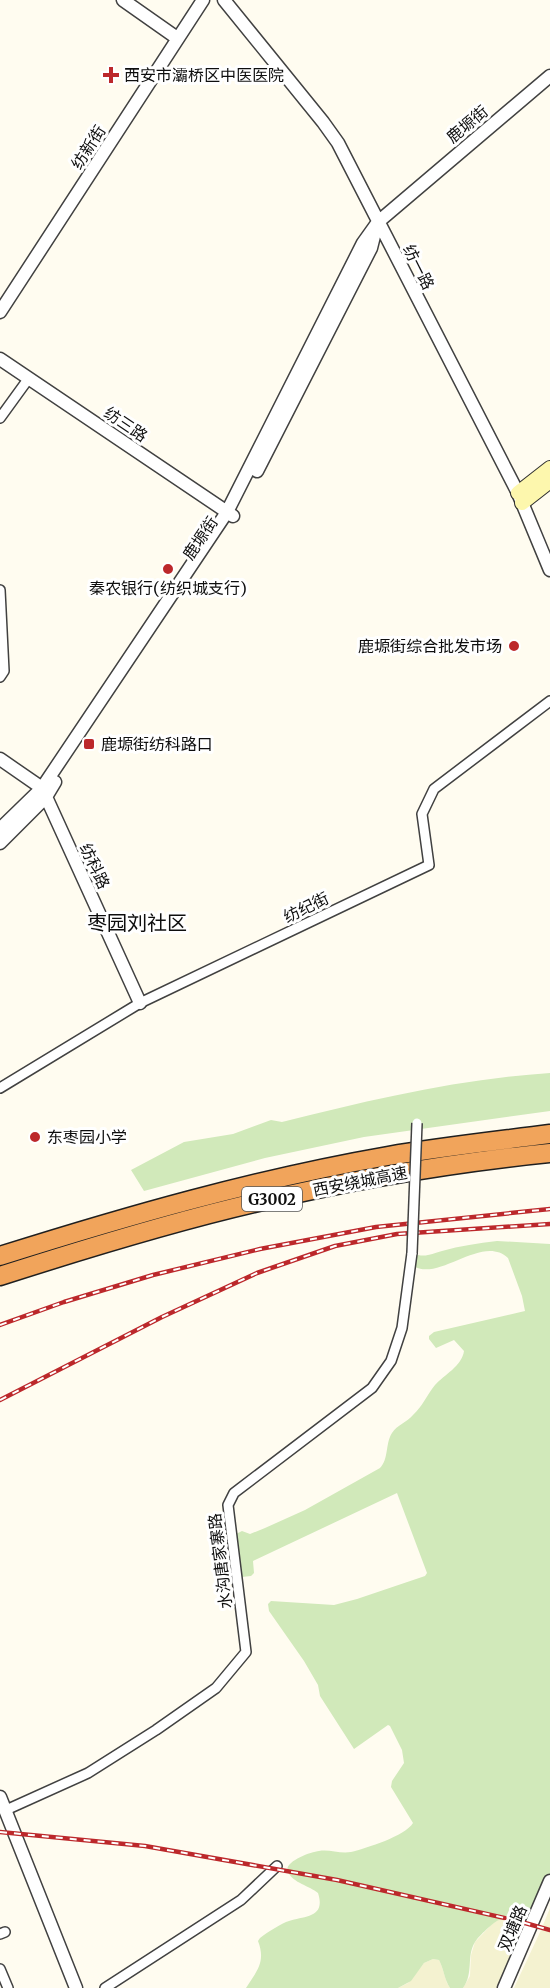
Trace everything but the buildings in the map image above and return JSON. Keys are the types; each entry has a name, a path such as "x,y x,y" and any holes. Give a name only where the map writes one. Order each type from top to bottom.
{"highway":[{"name":"西安绕城高速","path":"0,1256 166,1206 256,1184 386,1156 550,1134"},
{"name":"西安绕城高速","path":"0,1275 94,1246 255,1202 396,1174 550,1153"}],"main road":[{"path":"520,498 550,468"},
{"path":"520,498 550,481"}],"street":[{"path":"123,0 177,38"},
{"name":"纺新街","path":"0,312 202,0"},
{"name":"纺一路","path":"224,0 331,133 520,498 550,570"},
{"name":"鹿塬街","path":"0,843 44,792 230,514 363,243 378,222 550,76"},
{"name":"纺三路","path":"0,359 230,514"},
{"path":"0,418 29,378"},
{"path":"0,590 4,671 0,677"},
{"name":"纺纪街","path":"0,1088 140,1003 429,866 422,814 434,789 550,700"},
{"path":"0,759 44,792"},
{"name":"鹿塬街","path":"0,830 44,792"},
{"name":"纺科路","path":"44,792 140,1003"},
{"name":"水沟唐家寨路","path":"6,1810 88,1773 156,1730 216,1689 246,1652 228,1505 234,1493 372,1388 391,1361 402,1328 412,1253 417,1123"},
{"path":"0,1797 76,1988"},
{"path":"105,1988 241,1900 278,1866"},
{"name":"双塘路","path":"504,1988 550,1881"},
{"path":"0,1969 8,1988"}],"shaded area":[{"path":"550,1908 550,1988 514,1988 541,1930"},
{"path":"500,1919 507,1921 513,1929 509,1943 516,1948 503,1988 463,1988 470,1976 471,1955 475,1942 495,1921"},
{"path":"433,1959 439,1960 450,1988 398,1988 408,1983 424,1963"}],"green space":[{"path":"550,1073 550,1111 364,1137 265,1158 144,1191 131,1170 184,1142 233,1134 271,1120 282,1122 381,1098 448,1085"},
{"path":"497,1241 550,1244 550,1883 516,1948 509,1943 513,1929 505,1919 496,1922 478,1938 472,1947 468,1976 463,1988 450,1988 439,1960 433,1959 424,1963 411,1981 398,1988 246,1988 261,1961 258,1941 260,1938 286,1922 312,1915 319,1907 318,1893 290,1876 288,1868 293,1861 315,1852 351,1852 366,1848 394,1837 413,1823 391,1787 392,1781 404,1763 402,1750 390,1726 388,1725 354,1749 320,1696 318,1685 304,1661 269,1611 268,1604 271,1601 334,1605 425,1576 427,1573 397,1493 253,1561 254,1573 251,1576 242,1577 240,1574 236,1534 242,1531 250,1534 305,1510 380,1468 385,1460 392,1433 416,1412 435,1385 456,1366 463,1356 464,1351 454,1340 436,1348 429,1339 434,1332 525,1311 508,1258 498,1252 487,1251 474,1254 437,1268 415,1267 413,1262 418,1255"}],"railway":[{"path":"0,1325 64,1302 153,1275 260,1249 376,1227 550,1209"},
{"path":"0,1400 162,1317 257,1273 335,1246 397,1234 550,1224"},
{"path":"0,1832 145,1846 337,1880 550,1930"}],"place":[{"name":"西安市灞桥区中医医院","path":"111,75"},
{"name":"秦农银行(纺织城支行)","path":"168,569"},
{"name":"鹿塬街综合批发市场","path":"514,646"},
{"name":"鹿塬街纺科路口","path":"89,744"},
{"name":"东枣园小学","path":"35,1137"}],"district":[{"name":"枣园刘社区","path":"137,922"}]}
